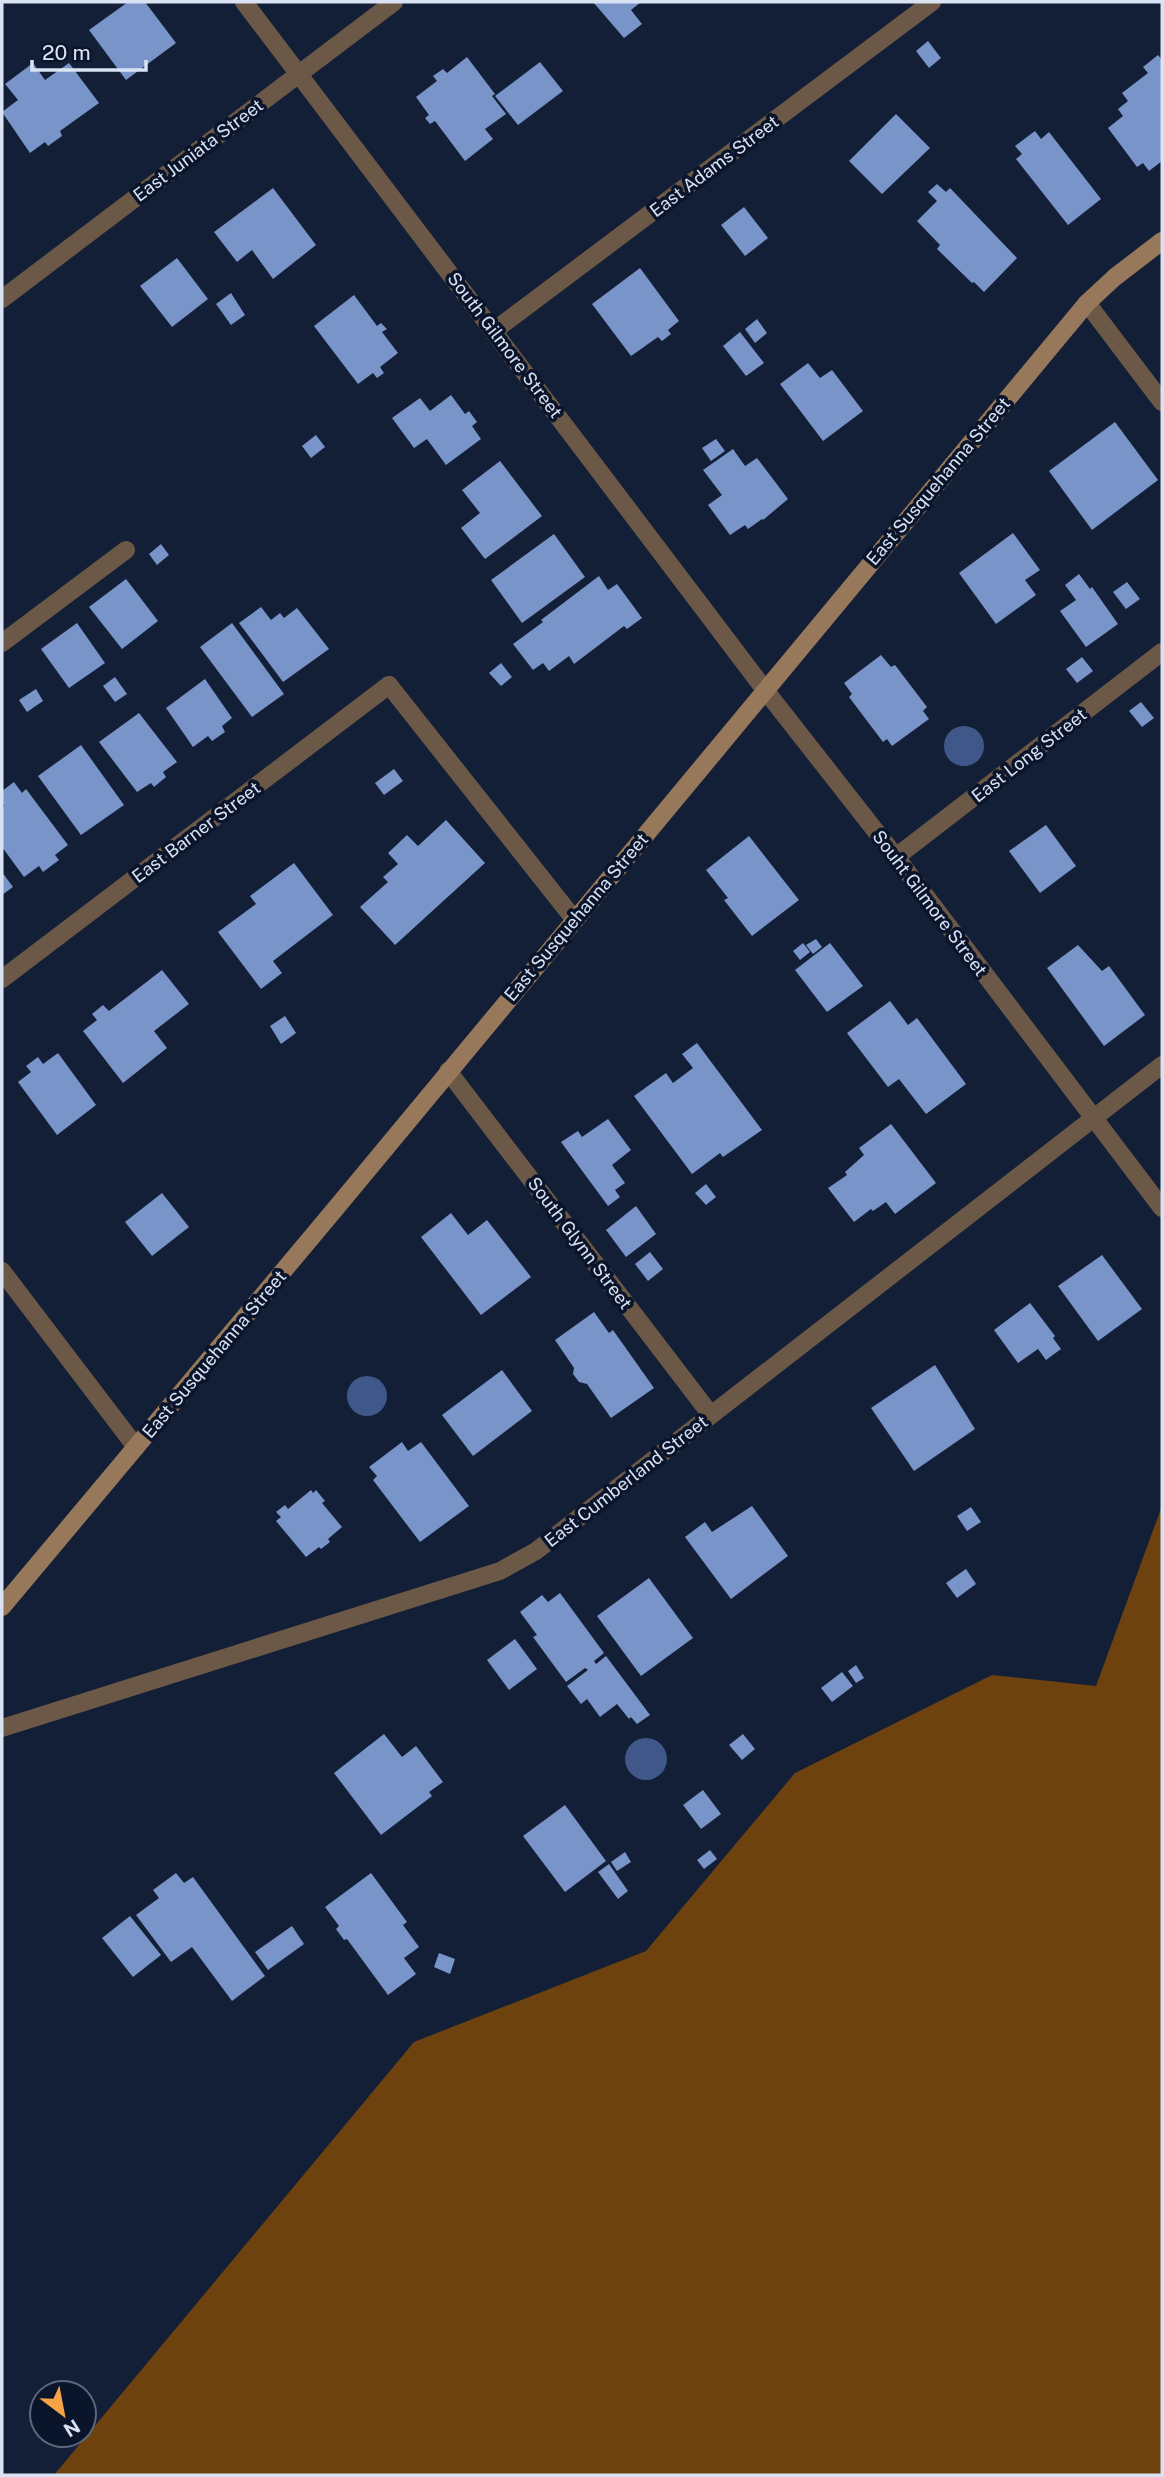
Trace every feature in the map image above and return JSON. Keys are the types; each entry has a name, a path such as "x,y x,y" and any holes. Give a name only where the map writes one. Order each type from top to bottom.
{"main road":[{"name":"East Susquehanna Street","path":"2,1607 1087,303 1115,277 1162,241"}],"street":[{"name":"South Gilmore Street","path":"244,2 765,690"},
{"name":"East Juniata Street","path":"2,299 394,2"},
{"name":"East Adams Street","path":"495,330 932,2"},
{"path":"1087,303 1162,402"},
{"path":"2,643 126,550"},
{"name":"East Long Street","path":"896,857 1162,652"},
{"name":"East Barner Street","path":"2,979 389,685 574,919"},
{"name":"Souht Gilmore Street","path":"765,690 896,857 1093,1118"},
{"name":"East Cumberland Street","path":"2,1728 499,1571 536,1551 1162,1065"},
{"name":"South Glynn Street","path":"448,1071 711,1415"},
{"path":"1093,1118 1162,1208"},
{"path":"2,1270 136,1447"}],"shaded area":[{"path":"1162,1506 1162,2475 54,2475 76,2449 98,2449 98,2422 414,2042 646,1951 795,1773 992,1675 1096,1686"}],"water":[{"path":"964,726 972,727 978,732 983,738 983,754 978,760 972,765 964,766 956,765 950,760 945,754 944,746 945,738 950,732 956,727"},
{"path":"367,1376 381,1382 387,1396 381,1410 367,1416 353,1410 347,1396 353,1382"},
{"path":"646,1738 661,1744 667,1759 661,1774 646,1780 631,1774 625,1759 631,1744"}],"building":[{"path":"128,2 145,2 176,43 126,80 89,30"},
{"path":"593,2 641,2 631,10 642,24 624,38"},
{"path":"928,41 941,58 929,68 916,51"},
{"path":"1158,55 1162,60 1162,161 1149,171 1143,163 1137,167 1108,128 1123,116 1118,109 1128,101 1122,93 1148,73 1143,67"},
{"path":"467,57 495,94 492,96 506,114 485,129 493,139 465,161 435,121 430,124 425,118 429,115 416,97 437,81 433,76 443,69 447,73"},
{"path":"540,62 563,91 518,125 495,96"},
{"path":"33,63 45,80 69,63 99,103 60,131 62,136 48,146 45,142 30,153 2,112 18,100 5,84"},
{"path":"896,114 930,148 882,194 849,161"},
{"path":"1035,131 1041,139 1049,132 1101,199 1068,225 1016,159 1022,154 1015,146"},
{"path":"937,184 946,192 950,188 1017,258 984,292 937,249 940,245 917,221 937,201 928,192"},
{"path":"273,188 316,245 273,279 252,250 237,262 214,232"},
{"path":"744,207 768,238 745,256 721,225"},
{"path":"177,258 208,299 172,327 140,286"},
{"path":"640,268 679,321 668,330 671,334 662,341 658,337 631,356 592,304"},
{"path":"231,293 245,315 231,325 216,304"},
{"path":"354,295 377,326 381,323 387,329 382,332 398,353 380,367 384,373 377,378 373,373 358,384 314,326"},
{"path":"757,319 767,333 755,343 745,329"},
{"path":"740,332 764,363 746,376 723,346"},
{"path":"808,363 820,378 832,370 863,411 823,441 780,384"},
{"path":"451,395 465,414 469,411 477,422 472,426 481,439 446,465 427,439 414,448 392,418 420,398 430,411"},
{"path":"1115,422 1158,480 1092,530 1049,471"},
{"path":"316,435 325,447 311,458 302,446"},
{"path":"716,439 725,451 711,461 702,448"},
{"path":"733,449 745,466 757,458 788,499 763,520 748,529 745,525 730,535 708,505 722,495 703,470"},
{"path":"500,461 542,516 485,559 461,528 480,513 462,490"},
{"path":"1013,533 1040,570 1025,580 1036,595 996,624 959,573"},
{"path":"554,534 585,577 522,623 491,580"},
{"path":"161,544 169,555 157,565 149,554"},
{"path":"1079,574 1090,589 1092,587 1118,624 1086,647 1060,611 1076,600 1065,585"},
{"path":"599,576 608,590 617,584 642,618 627,629 624,626 574,664 569,656 549,671 543,663 533,670 513,644"},
{"path":"126,579 158,621 122,649 89,607"},
{"path":"1127,582 1140,599 1126,609 1113,592"},
{"path":"261,607 271,620 280,613 284,618 297,608 329,649 283,682 239,623"},
{"path":"77,623 105,663 69,688 41,649"},
{"path":"232,623 284,694 252,717 200,647"},
{"path":"881,655 891,667 895,665 927,707 923,711 929,719 892,746 887,739 883,742 849,697 852,694 844,683"},
{"path":"1082,657 1093,671 1077,683 1066,669"},
{"path":"501,663 512,677 501,686 489,673"},
{"path":"115,677 127,694 115,702 103,686"},
{"path":"205,679 232,718 222,726 225,732 212,741 208,736 193,747 166,708"},
{"path":"36,689 43,701 27,712 19,700"},
{"path":"1141,702 1154,718 1142,727 1129,711"},
{"path":"139,713 177,762 163,772 166,777 154,787 151,783 137,792 99,742"},
{"path":"81,745 124,805 81,835 38,776"},
{"path":"394,769 403,781 384,795 375,783"},
{"path":"14,782 22,793 26,789 68,845 55,855 59,860 43,872 39,866 24,877 2,847 2,791"},
{"path":"446,820 485,863 395,945 360,907 388,882 383,877 398,864 388,853 407,835 418,846"},
{"path":"1046,825 1076,866 1040,893 1009,851"},
{"path":"749,836 799,900 752,936 724,900 728,898 706,870"},
{"path":"294,863 333,915 273,961 282,973 261,989 218,932 256,904 250,896"},
{"path":"2,872 13,887 2,895"},
{"path":"816,939 822,947 813,954 806,945"},
{"path":"803,943 810,952 800,960 793,951"},
{"path":"830,943 863,986 827,1012 795,970"},
{"path":"1078,945 1102,971 1109,966 1145,1015 1104,1046 1047,968"},
{"path":"162,970 189,1004 154,1031 167,1048 123,1083 83,1031 97,1020 92,1014 103,1005 109,1011"},
{"path":"890,1001 908,1025 917,1018 966,1084 926,1114 899,1079 888,1087 847,1033"},
{"path":"285,1016 296,1033 281,1044 270,1026"},
{"path":"697,1043 762,1130 723,1157 720,1153 692,1174 634,1096 666,1073 673,1083 693,1068 682,1054"},
{"path":"58,1053 96,1105 57,1135 18,1082 31,1072 26,1066 38,1057 43,1064"},
{"path":"608,1119 631,1150 612,1165 625,1183 615,1190 620,1197 608,1206 561,1142 578,1131 582,1137"},
{"path":"891,1124 936,1183 895,1214 886,1202 854,1222 828,1188 847,1175 845,1172 864,1155 859,1148"},
{"path":"706,1184 716,1197 706,1205 695,1193"},
{"path":"162,1193 189,1227 152,1256 125,1222"},
{"path":"636,1206 656,1234 626,1257 606,1230"},
{"path":"451,1213 468,1235 487,1220 531,1277 481,1315 421,1237"},
{"path":"650,1252 663,1269 648,1281 635,1264"},
{"path":"1102,1255 1142,1309 1098,1341 1058,1286"},
{"path":"1030,1303 1055,1336 1053,1338 1061,1349 1046,1360 1038,1349 1018,1363 994,1330"},
{"path":"594,1312 609,1333 613,1330 654,1388 611,1418 587,1384 579,1382 573,1374 574,1368 555,1340"},
{"path":"935,1365 975,1429 914,1471 871,1408"},
{"path":"502,1370 532,1411 473,1456 442,1415"},
{"path":"402,1442 408,1451 421,1442 469,1506 420,1542 373,1480 377,1476 369,1467"},
{"path":"311,1490 313,1493 316,1490 325,1501 322,1503 342,1527 328,1539 330,1542 306,1557 276,1521 281,1517 276,1512 285,1505 288,1509"},
{"path":"752,1506 788,1556 731,1599 685,1537 705,1522 712,1532"},
{"path":"971,1507 981,1522 967,1531 957,1516"},
{"path":"966,1569 976,1584 957,1598 946,1583"},
{"path":"649,1578 693,1638 641,1676 597,1616"},
{"path":"560,1593 604,1653 594,1661 596,1664 606,1656 650,1715 637,1724 631,1717 629,1719 617,1704 600,1717 587,1699 581,1704 567,1686 588,1670 585,1668 566,1682 533,1637 537,1635 520,1612 542,1595 548,1602"},
{"path":"515,1639 537,1669 509,1690 487,1660"},
{"path":"856,1665 864,1678 856,1683 848,1671"},
{"path":"842,1672 853,1686 832,1702 821,1688"},
{"path":"384,1734 402,1757 416,1746 443,1782 429,1792 432,1796 381,1835 334,1773"},
{"path":"743,1734 755,1749 742,1760 729,1745"},
{"path":"703,1790 721,1814 701,1829 683,1805"},
{"path":"565,1805 606,1861 565,1892 523,1836"},
{"path":"710,1850 717,1859 704,1869 697,1860"},
{"path":"625,1852 631,1862 617,1871 611,1862"},
{"path":"609,1864 628,1891 618,1899 598,1872"},
{"path":"176,1873 184,1883 193,1877 265,1976 232,2001 192,1947 171,1962 136,1915 159,1898 153,1890"},
{"path":"371,1873 407,1922 403,1925 419,1947 404,1958 416,1974 388,1995 347,1939 344,1940 336,1929 339,1926 325,1907"},
{"path":"130,1916 161,1955 133,1977 102,1938"},
{"path":"292,1926 304,1944 268,1970 255,1952"},
{"path":"439,1953 455,1959 450,1974 434,1967"}]}
